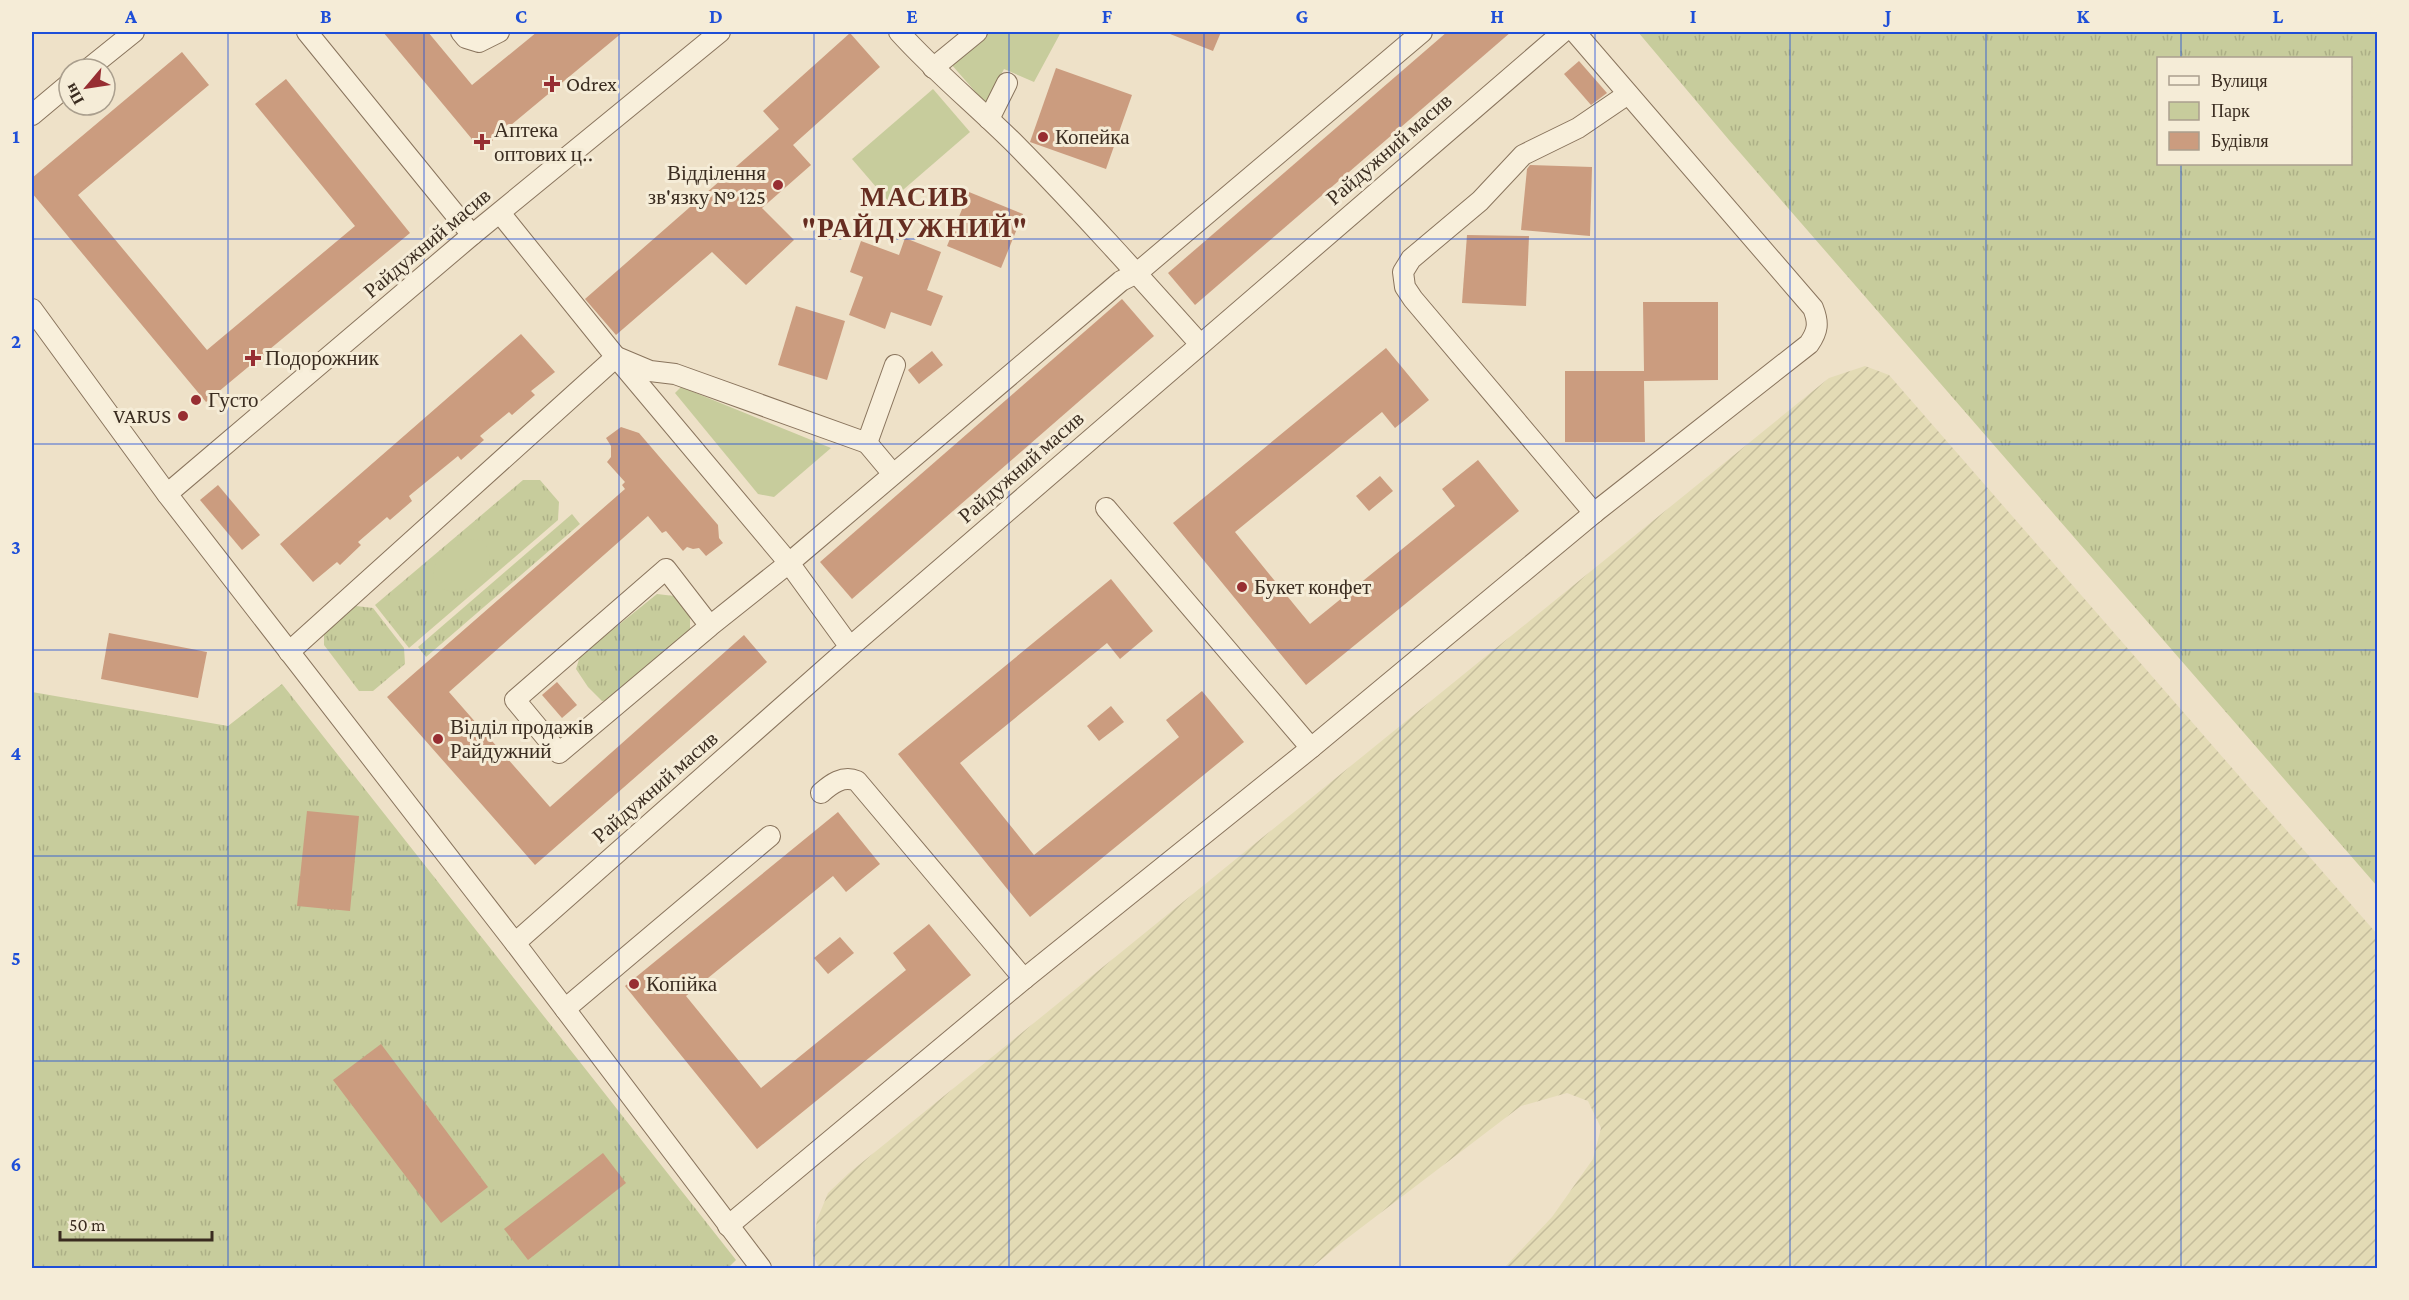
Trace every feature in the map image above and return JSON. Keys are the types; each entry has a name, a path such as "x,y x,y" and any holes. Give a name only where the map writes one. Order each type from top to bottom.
{"street":[{"path":"103,57 134,32"},
{"path":"307,32 472,235"},
{"path":"461,32 466,38 479,42 499,32"},
{"name":"Райдужний масив","path":"167,494 472,235 720,32"},
{"path":"899,32 933,68 989,119 1079,209 1200,344"},
{"path":"933,68 976,32"},
{"path":"710,626 666,569 515,700 559,753 789,563 1121,281 1137,273 1422,32"},
{"name":"Райдужний масив","path":"515,943 850,647 1563,32"},
{"path":"728,1226 1024,979 1311,748 1594,513 1809,345 1816,334 1818,320 1813,308 1575,32"},
{"path":"989,119 1007,83"},
{"path":"32,115 57,94"},
{"path":"1594,513 1409,294 1402,272 1411,259 1480,201 1523,155 1578,128 1628,94"},
{"path":"500,213 616,357 789,563 850,647"},
{"path":"32,309 167,494 515,943 761,1269"},
{"path":"616,357 650,371 675,374 867,443 893,474"},
{"path":"289,652 616,357"},
{"path":"867,443 895,365"},
{"path":"1106,508 1311,748"},
{"path":"821,793 842,779 856,781 1024,979"},
{"path":"565,1009 771,836"}],"shaded area":[{"path":"1865,366 1889,375 2377,934 2377,1268 1504,1268 1552,1217 1593,1159 1601,1128 1588,1101 1567,1093 1521,1106 1311,1268 819,1268 812,1253 817,1220 828,1193 849,1173 1829,378"}],"green space":[{"path":"989,32 1061,32 1034,82 1004,69 986,104 951,64"},
{"path":"1638,32 2377,32 2377,886 1729,140"},
{"path":"933,89 970,132 889,202 852,159"},
{"path":"681,387 831,448 774,497 758,494 675,393"},
{"path":"523,480 540,480 559,502 558,520 409,648 375,605"},
{"path":"572,514 580,524 426,657 418,647"},
{"path":"473,539 483,541 489,553 488,567 482,578 473,586 462,591 442,589 435,582 433,572 438,558 453,544"},
{"path":"657,594 674,596 690,617 690,632 616,700 602,701 588,687 576,669 580,656"},
{"path":"356,606 373,608 404,648 405,664 373,691 359,691 324,645 324,634"},
{"path":"282,684 736,1260 728,1268 32,1268 32,692 228,726"}],"building":[{"path":"383,32 428,32 472,85 537,32 623,32 481,150"},
{"path":"1165,32 1221,32 1213,51"},
{"path":"1447,32 1511,32 1195,305 1168,273"},
{"path":"850,33 880,67 793,145 811,165 762,208 794,240 746,285 712,252 616,335 585,299 779,129 763,111"},
{"path":"182,52 209,85 78,195 207,350 355,226 255,104 286,79 410,233 206,402 32,193 32,178 105,117 117,117 117,107"},
{"path":"1579,61 1607,93 1591,105 1564,74"},
{"path":"1056,68 1132,95 1106,169 1030,142"},
{"path":"1530,165 1592,167 1590,236 1521,230 1527,169"},
{"path":"969,192 1023,214 1001,268 947,246"},
{"path":"1467,235 1529,236 1526,306 1462,303"},
{"path":"905,238 941,252 927,290 943,296 931,326 891,312 885,329 849,315 863,277 850,272 861,241 899,255"},
{"path":"1122,299 1154,336 852,599 820,562"},
{"path":"1643,302 1718,302 1718,380 1644,381 1645,442 1565,442 1565,371 1644,371"},
{"path":"796,306 845,321 827,380 778,365"},
{"path":"521,334 555,372 531,391 535,395 512,415 509,412 480,436 484,440 461,460 458,456 409,496 412,501 390,520 387,517 358,542 361,545 340,565 337,562 313,582 280,544"},
{"path":"1386,348 1429,400 1395,428 1382,412 1235,532 1310,624 1455,506 1442,489 1478,460 1519,511 1306,685 1173,523"},
{"path":"932,351 943,365 919,384 908,370"},
{"path":"621,427 639,433 718,525 719,538 723,543 706,556 699,548 687,547 683,551 666,531 662,533 648,516 449,692 550,807 744,635 767,662 535,865 387,697 625,489 622,485 625,482 607,462 611,457 611,446 606,438"},
{"path":"1380,476 1393,491 1369,511 1356,496"},
{"path":"218,485 260,535 242,550 200,500"},
{"path":"1111,579 1153,631 1120,659 1107,643 960,763 1034,855 1179,737 1166,720 1202,691 1244,742 1030,917 898,754"},
{"path":"109,633 207,652 198,698 101,679"},
{"path":"557,682 577,705 562,718 542,695"},
{"path":"1111,706 1124,722 1099,741 1087,726"},
{"path":"307,811 359,816 350,911 297,906"},
{"path":"838,812 880,864 846,892 833,876 686,996 761,1088 906,970 893,953 929,924 971,975 757,1149 625,986"},
{"path":"840,937 854,953 828,974 814,958"},
{"path":"381,1044 488,1187 441,1223 333,1080"},
{"path":"603,1153 626,1183 528,1260 504,1229"}],"place":[{"name":"Odrex","path":"552,84"},
{"name":"Копейка","path":"1043,137"},
{"name":"Аптека оптових ц‥","path":"482,142"},
{"name":"Відділення зв'язку № 125","path":"778,185"},
{"name":"Подорожник","path":"253,358"},
{"name":"Густо","path":"196,400"},
{"name":"VARUS","path":"183,416"},
{"name":"Букет конфет","path":"1242,587"},
{"name":"Відділ продажів Райдужний","path":"438,739"},
{"name":"Копійка","path":"634,984"}],"district":[{"name":"МАСИВ \"РАЙДУЖНИЙ\"","path":"915,212"}]}
